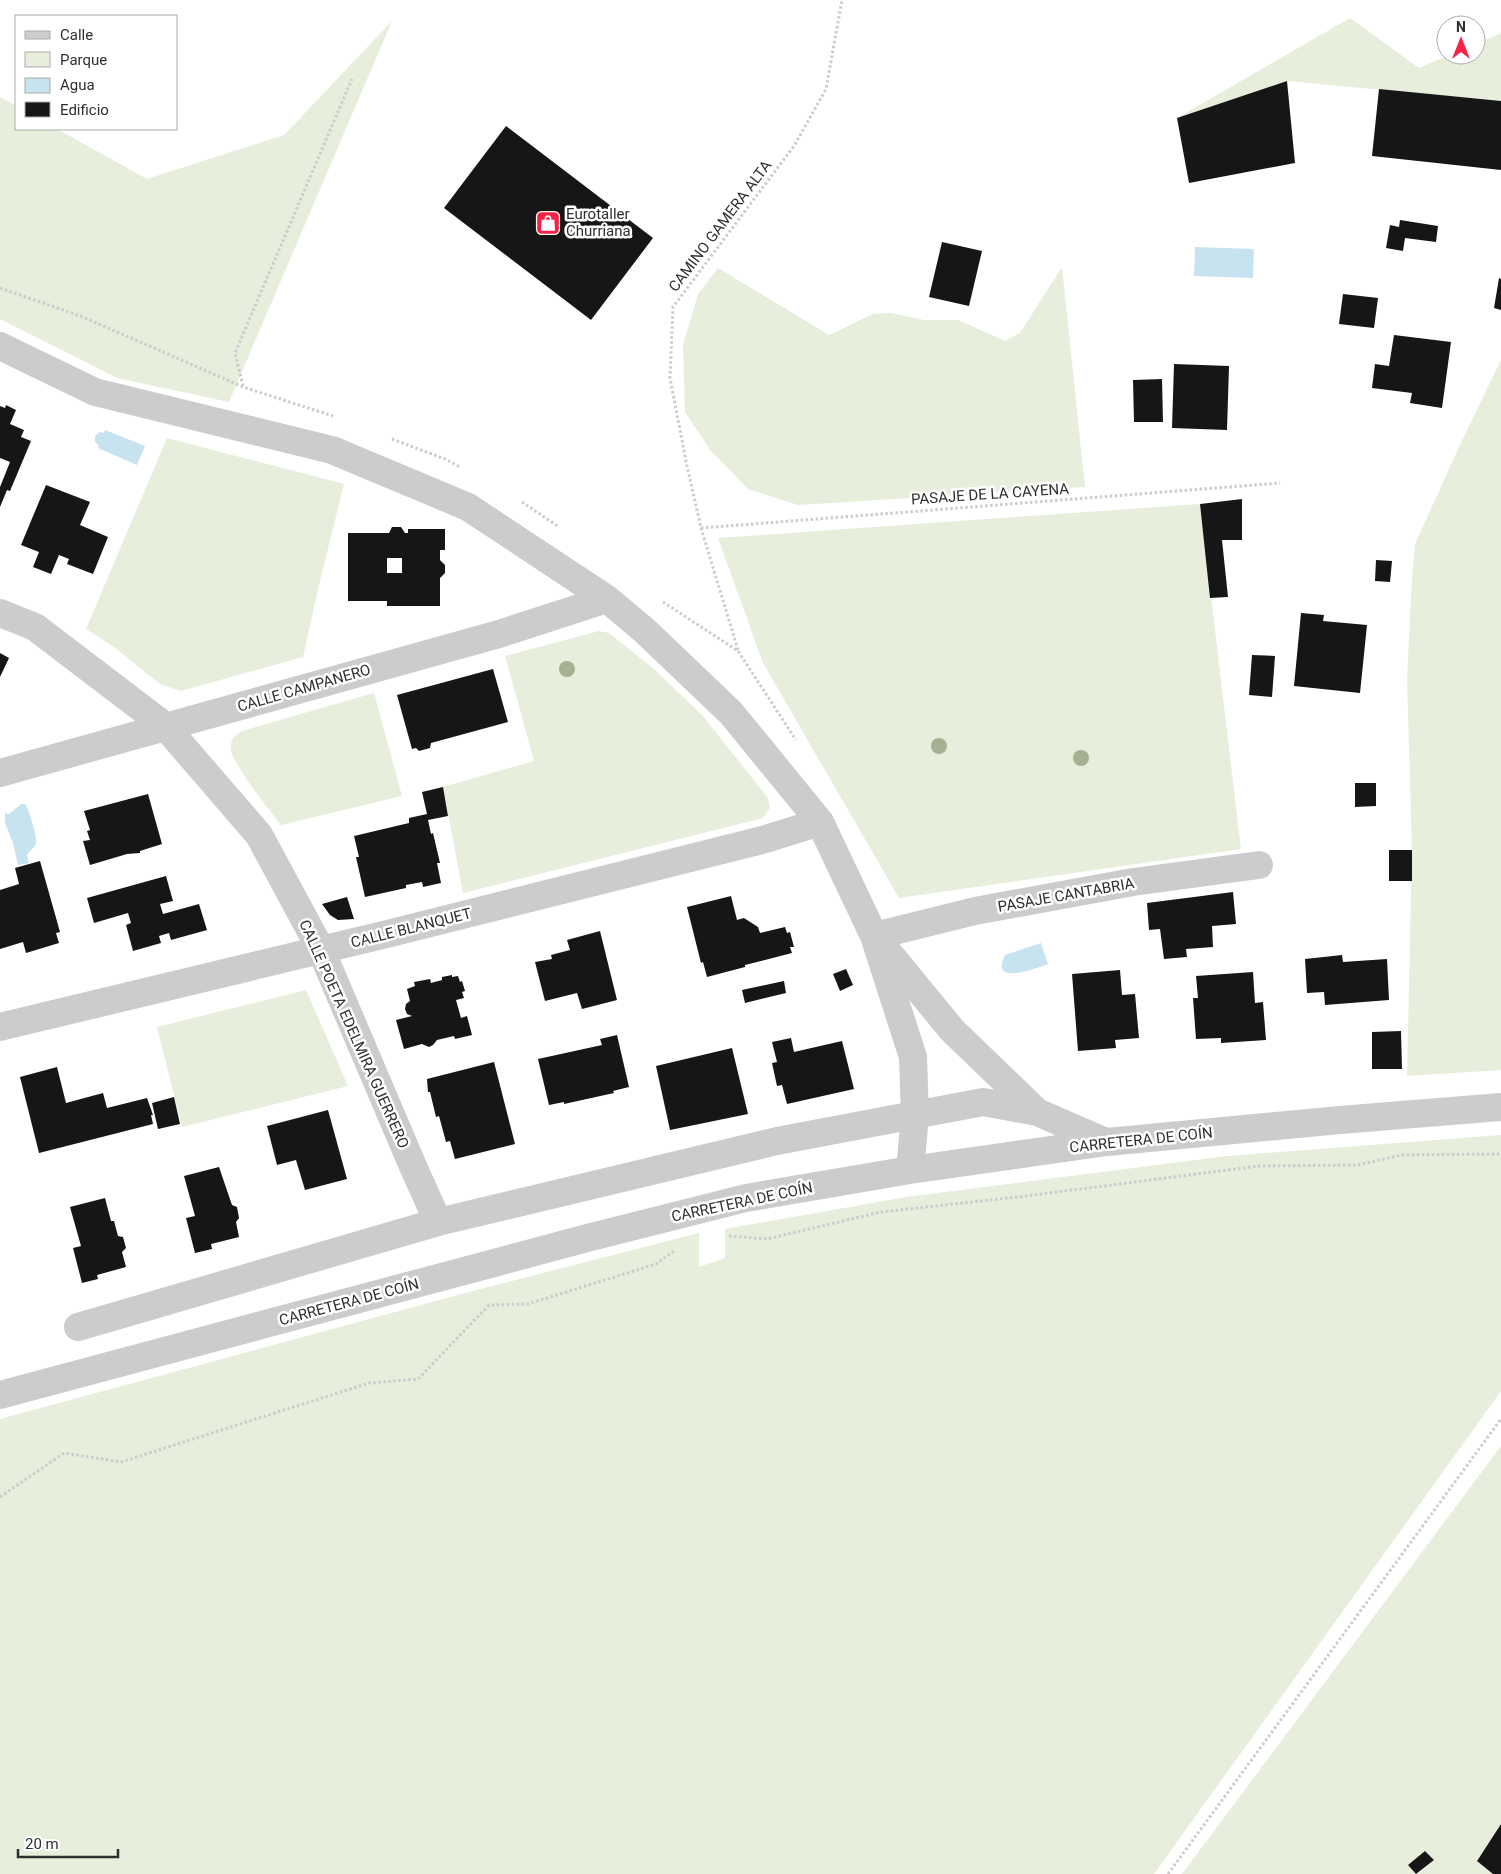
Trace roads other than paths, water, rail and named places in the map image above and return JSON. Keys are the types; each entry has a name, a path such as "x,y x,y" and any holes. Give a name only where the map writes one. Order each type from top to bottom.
{"street":[{"path":"0,346 95,392 332,450 468,507 607,600 644,630 731,713 820,822 874,936 912,1057 915,1116 910,1170"},
{"name":"CALLE CAMPANERO","path":"0,773 499,634 607,600"},
{"name":"CALLE POETA EDELMIRA GUERRERO","path":"0,613 35,627 165,726 259,835 320,950 438,1222"},
{"name":"CALLE BLANQUET","path":"0,1027 766,839 820,822"},
{"name":"PASAJE CANTABRIA","path":"874,936 975,911 1133,882 1259,865"},
{"path":"874,936 952,1030 1037,1112"},
{"path":"78,1327 438,1222 777,1141 983,1102 1037,1112 1106,1142"},
{"name":"CARRETERA DE COÍN","path":"0,1394 591,1237 737,1201 910,1170 1106,1142 1340,1120 1501,1108"}],"water":[{"path":"1195,247 1254,249 1253,278 1194,276"},
{"path":"105,430 145,446 137,465 98,448 95,436 100,432 104,433"},
{"path":"21,804 25,804 29,811 36,844 27,855 29,863 18,865 13,843 5,823 5,813 9,814"},
{"path":"1041,943 1048,964 1016,973 1009,973 1003,970 1002,965 1005,955"}],"place":[{"name":"Eurotaller Churriana","path":"548,223"}]}
